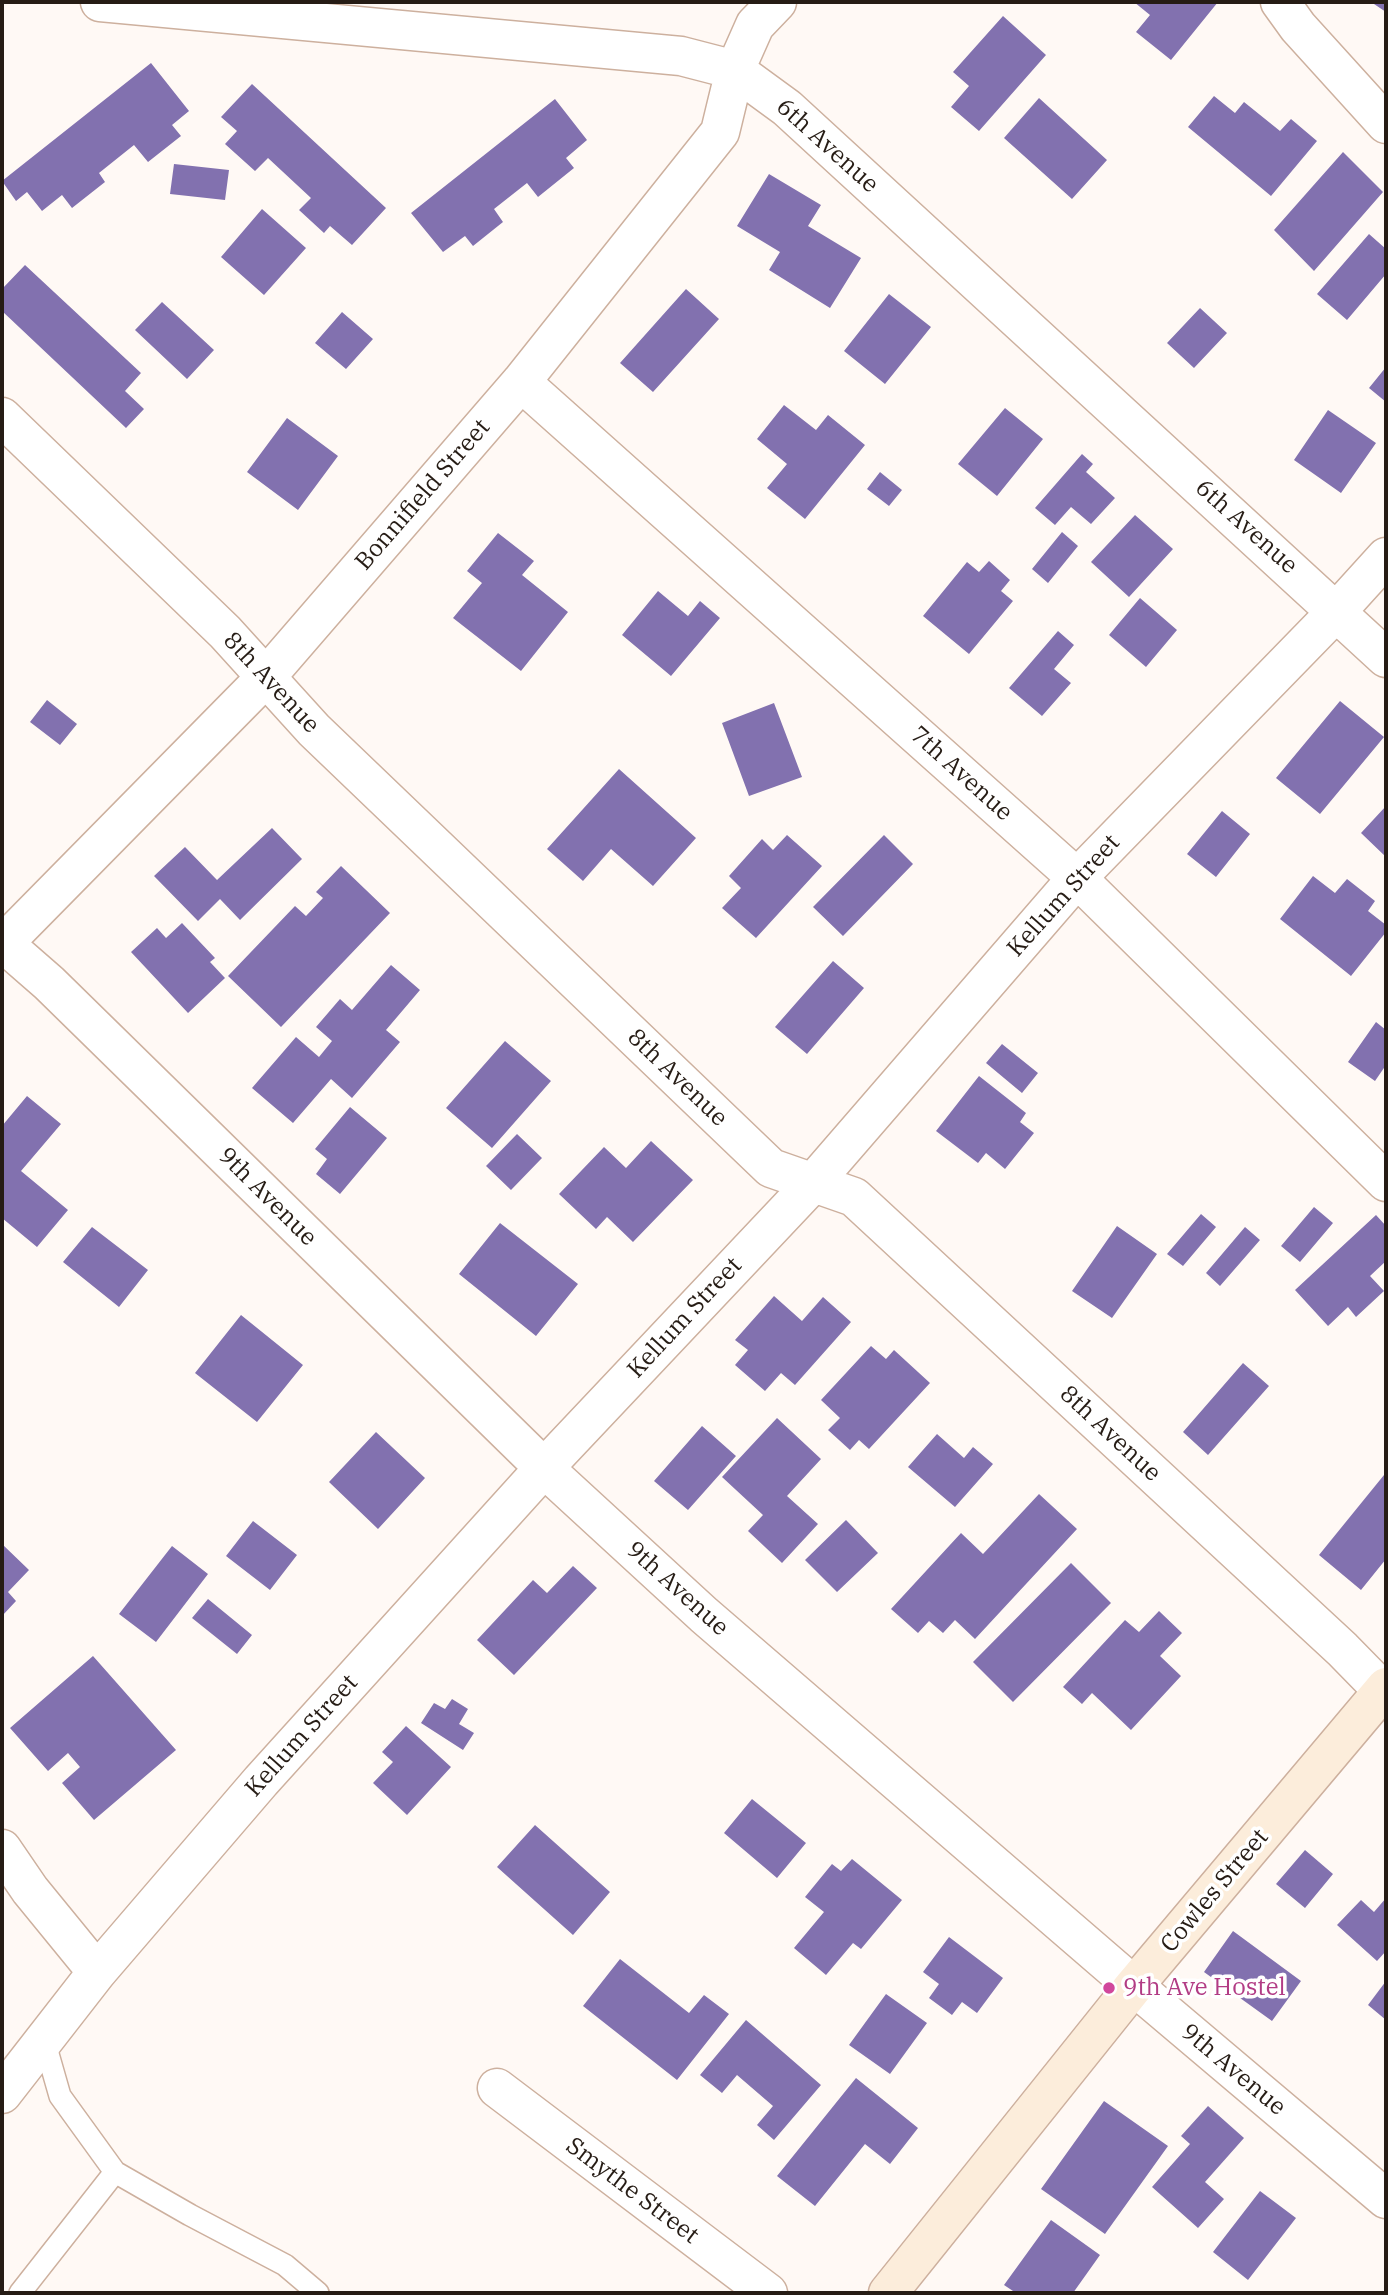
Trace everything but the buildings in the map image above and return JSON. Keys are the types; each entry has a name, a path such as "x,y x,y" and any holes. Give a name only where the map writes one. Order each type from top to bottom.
{"main road":[{"name":"Cowles Street","path":"888,2293 1134,1986 1385,1690"}],"street":[{"name":"6th Avenue","path":"100,2 681,56 735,70 787,108 1338,611 1386,658"},
{"name":"Bonnifield Street","path":"3,942 266,677 521,382 720,132 735,70 755,24 777,2"},
{"path":"1280,2 1298,27 1386,124"},
{"name":"7th Avenue","path":"521,382 1077,878 1386,1182"},
{"name":"8th Avenue","path":"2,417 225,632 314,730 771,1168 854,1197 1385,1690"},
{"name":"Kellum Street","path":"2,2094 97,1972 261,1781 544,1468 813,1183 1077,878 1338,611 1386,557"},
{"name":"9th Avenue","path":"3,942 49,983 544,1468 704,1615 1134,1986 1386,2199"},
{"path":"2,1849 30,1890 97,1972"},
{"name":"Smythe Street","path":"497,2088 768,2293"}],"lane":[{"path":"44,2040 60,2096 116,2172 285,2266 318,2293"},
{"path":"20,2293 116,2172"}],"place":[{"name":"9th Ave Hostel","path":"1109,1988"}]}
